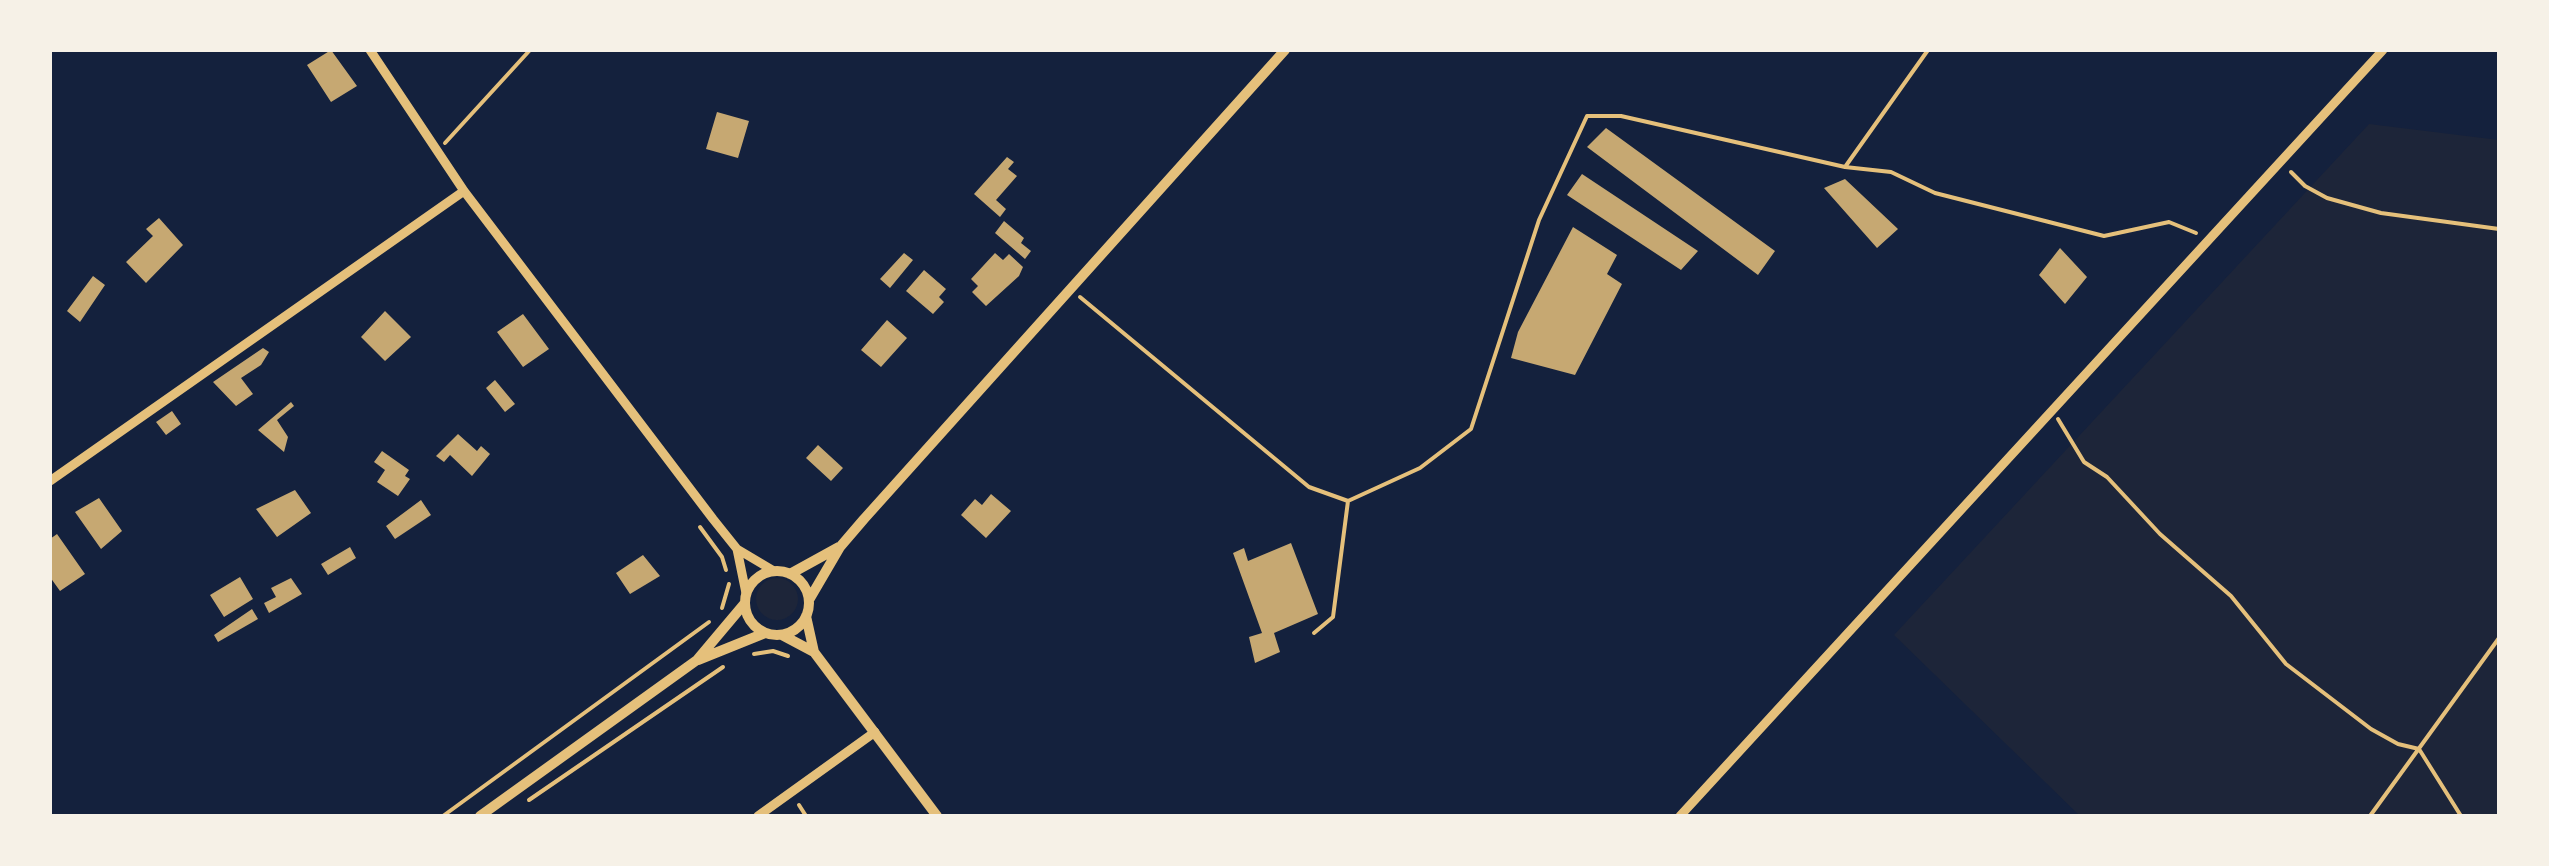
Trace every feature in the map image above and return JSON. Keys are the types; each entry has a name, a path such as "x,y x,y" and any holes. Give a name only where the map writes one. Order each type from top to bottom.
{"street":[{"path":"370,50 464,190 737,549 774,571 790,574 804,585 809,600"},
{"path":"814,652 806,616 809,600 840,547 1285,50"},
{"path":"1680,816 2383,50"},
{"path":"50,481 464,190"},
{"path":"790,574 840,547"},
{"path":"737,549 751,622 764,633"},
{"path":"697,660 757,578 774,571"},
{"path":"782,635 797,628 806,616"},
{"path":"480,816 697,660 764,633 782,635 814,652 937,816"},
{"path":"758,816 875,732"}],"path":[{"path":"438,150 530,50"},
{"path":"1845,167 1928,50"},
{"path":"1092,308 1309,487 1348,501 1420,468 1471,429 1539,220 1587,116 1621,116 1845,167 1891,172 1934,193 2104,236 2169,222 2189,230"},
{"path":"2281,161 2305,186 2327,198 2381,213 2499,229"},
{"path":"2052,412 2084,462 2107,477 2160,534 2231,596 2286,664 2371,729 2419,750 2461,816"},
{"path":"1314,634 1333,616 1348,501"},
{"path":"444,816 720,612 730,586 722,557 693,513"},
{"path":"2370,816 2499,638"},
{"path":"747,656 773,651 792,658"},
{"path":"519,807 734,658"}],"shaded area":[{"path":"2369,124 2499,140 2499,816 2080,816 1894,635"},
{"path":"777,578 792,584 798,599 792,614 777,620 762,614 756,599 762,584"}],"building":[{"path":"331,50 357,86 331,102 307,65"},
{"path":"717,112 749,121 738,158 706,149"},
{"path":"1606,128 1775,251 1758,275 1587,147"},
{"path":"1007,157 1014,162 1008,169 1017,176 996,200 1006,209 1000,217 974,194"},
{"path":"1582,174 1698,251 1681,270 1567,195"},
{"path":"1845,179 1898,229 1877,248 1824,188"},
{"path":"159,218 183,245 146,283 126,262 153,236 146,229"},
{"path":"1004,221 1024,238 1021,243 1031,251 1025,259 995,233"},
{"path":"1573,227 1617,255 1607,274 1622,284 1575,375 1511,358 1518,332"},
{"path":"2060,248 2087,277 2065,304 2039,275"},
{"path":"904,253 913,260 890,288 880,279"},
{"path":"995,253 1003,260 1009,254 1023,267 1019,276 986,306 972,292 978,286 971,279"},
{"path":"924,270 946,289 939,297 944,302 933,314 906,291"},
{"path":"93,276 105,285 80,322 67,311"},
{"path":"385,311 411,337 385,361 361,337"},
{"path":"523,314 549,349 523,367 497,332"},
{"path":"887,320 907,338 881,367 861,350"},
{"path":"263,348 269,352 261,365 241,378 253,394 236,406 213,382"},
{"path":"495,380 515,404 505,412 486,388"},
{"path":"291,402 294,406 277,420 288,437 284,452 258,430"},
{"path":"172,411 181,424 166,435 156,422"},
{"path":"458,434 477,451 481,446 490,454 472,476 450,455 444,462 436,456"},
{"path":"818,445 843,468 831,481 806,458"},
{"path":"382,451 409,470 405,476 410,479 398,496 377,482 385,470 374,462"},
{"path":"295,490 311,513 277,537 256,509"},
{"path":"991,494 1011,511 986,538 961,515 975,499 982,505"},
{"path":"99,498 122,531 101,549 75,512"},
{"path":"421,500 431,515 395,539 386,526"},
{"path":"57,534 85,574 60,591 50,577 50,539"},
{"path":"1291,543 1318,614 1274,633 1280,652 1255,663 1249,637 1262,633 1233,553 1244,548 1248,561"},
{"path":"350,547 356,558 328,575 321,564"},
{"path":"643,555 660,576 630,594 616,573"},
{"path":"240,577 253,599 224,617 210,595"},
{"path":"291,578 302,594 269,613 264,603 276,597 271,588"},
{"path":"252,609 258,619 218,642 214,635"}]}
